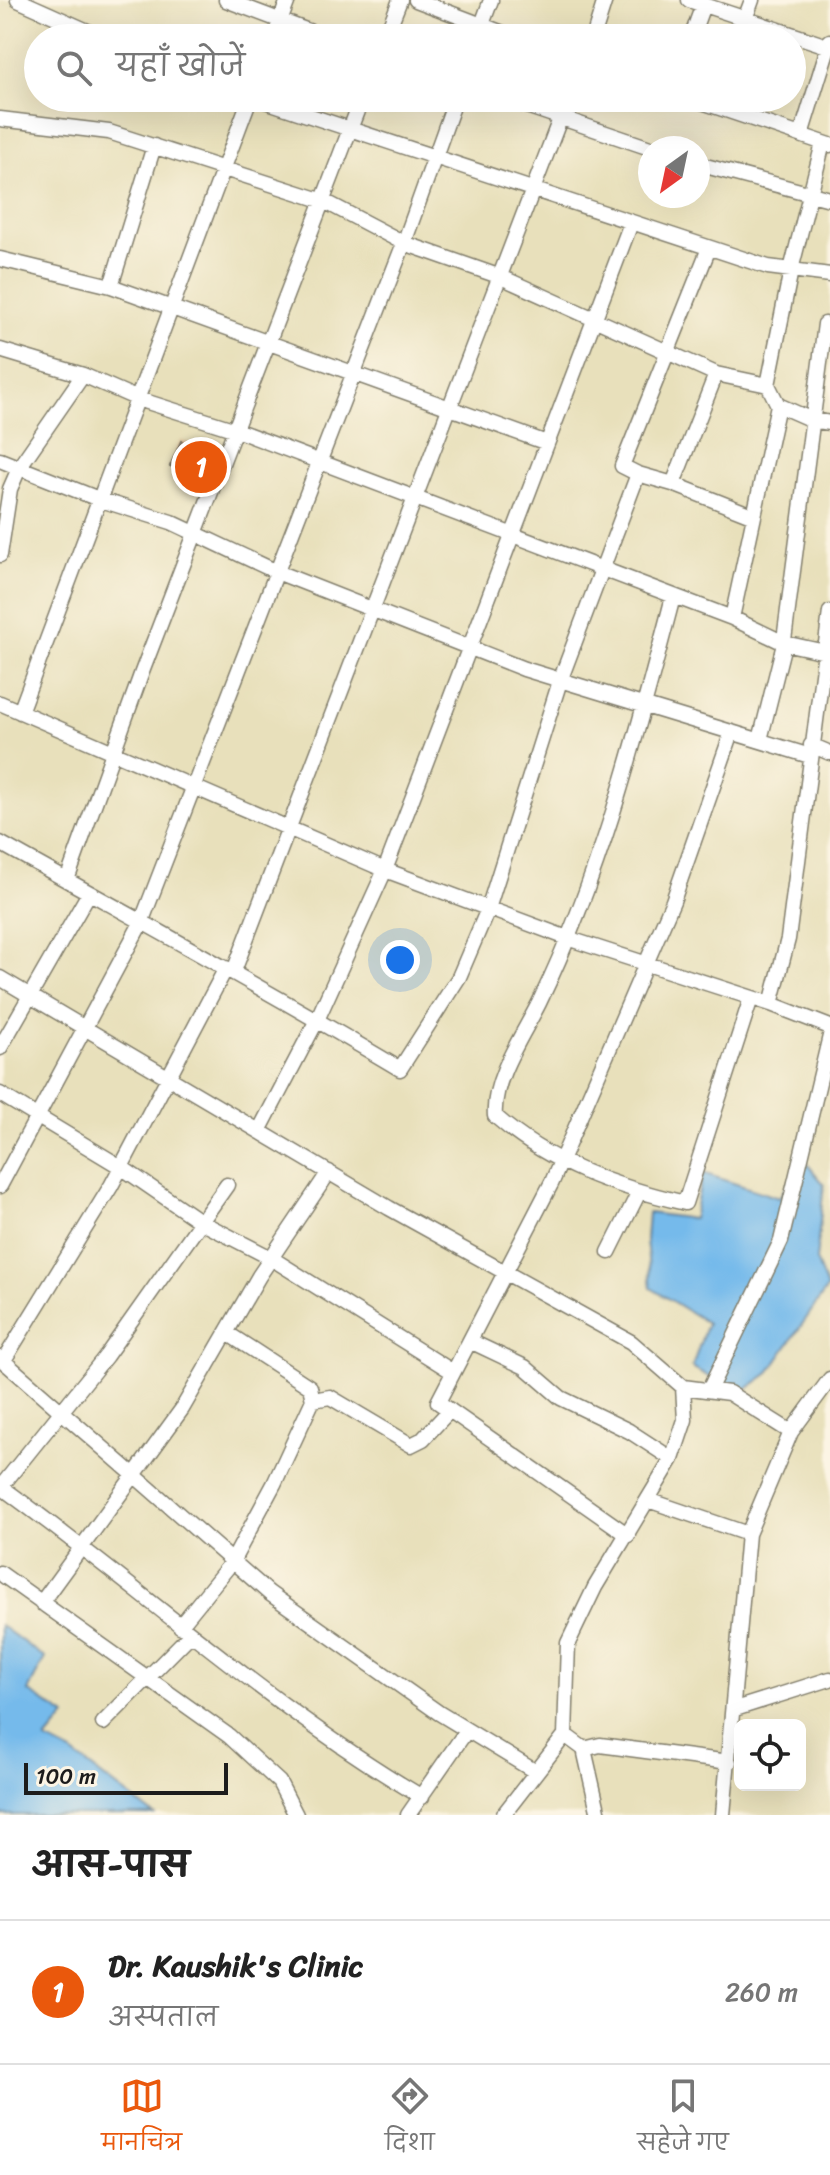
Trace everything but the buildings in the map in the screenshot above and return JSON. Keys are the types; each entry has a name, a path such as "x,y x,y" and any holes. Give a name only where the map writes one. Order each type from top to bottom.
{"street":[{"path":"18,0 72,24"},
{"path":"226,0 288,24"},
{"path":"279,24 288,0"},
{"path":"391,24 400,0"},
{"path":"416,0 464,24"},
{"path":"483,24 491,0"},
{"path":"597,24 605,0"},
{"path":"745,19 752,0"},
{"path":"693,24 696,2 752,24"},
{"path":"801,135 829,45 806,41"},
{"path":"20,712 223,168 247,112"},
{"path":"295,112 768,267 830,275"},
{"path":"67,880 357,112"},
{"path":"0,1186 141,923 404,243 451,112"},
{"path":"544,112 638,144"},
{"path":"536,1772 467,1730 269,1593 2,1359 121,1167 230,970 289,828 563,112"},
{"path":"732,618 778,405 768,385 791,270 827,144 750,112"},
{"path":"0,119 109,132 324,201 404,243 501,277 716,374 768,385"},
{"path":"111,286 154,146"},
{"path":"710,167 830,199"},
{"path":"259,1131 317,1020 385,870 467,647 631,223"},
{"path":"709,248 622,466 754,516"},
{"path":"0,259 111,286 547,443"},
{"path":"760,740 784,643 825,324"},
{"path":"0,350 83,375 138,399 319,460 510,536 732,618 784,643 827,653"},
{"path":"673,484 716,374"},
{"path":"0,555 10,489 20,466 83,375"},
{"path":"778,405 812,420 830,423"},
{"path":"0,460 196,534 372,611 560,681 760,740 830,753"},
{"path":"1,845 230,970 400,1069 459,977 488,909 560,681 638,474"},
{"path":"673,597 644,707 570,939 502,1077 494,1111 506,1126 561,1161 618,1187 685,1203 751,998"},
{"path":"771,1004 788,939 830,612"},
{"path":"0,703 385,870 570,939 771,1004 830,1027"},
{"path":"628,1535 438,1402 561,1161 673,901 732,732"},
{"path":"0,1048 89,893"},
{"path":"0,978 329,1172 631,1342 683,1387 729,1393 791,1432"},
{"path":"709,1390 781,1241 830,1036"},
{"path":"0,1094 121,1167 201,1222 271,1258 453,1372"},
{"path":"41,1603 182,1409 271,1258 329,1172"},
{"path":"227,1185 106,1356 0,1487 186,1630 387,1776 422,1797"},
{"path":"609,1252 639,1192"},
{"path":"103,1723 186,1630 232,1562 274,1484 313,1400 310,1387 227,1333"},
{"path":"470,1341 525,1367 561,1398 629,1431 672,1459"},
{"path":"723,1815 735,1709 748,1534 791,1432 830,1379"},
{"path":"503,1815 565,1735 568,1643 595,1587 672,1459 685,1420 683,1387"},
{"path":"313,1400 330,1397 411,1445 423,1439 450,1410"},
{"path":"648,1500 748,1534"},
{"path":"0,1573 239,1745 279,1782 296,1815"},
{"path":"735,1709 830,1679"},
{"path":"408,1815 467,1730"},
{"path":"565,1735 584,1749 599,1815"},
{"path":"584,1749 600,1745 729,1762"}],"water":[{"path":"803,1159 824,1184 816,1260 827,1288 768,1374 739,1394 692,1367 707,1323 651,1288 646,1240 648,1213 693,1219 703,1173 779,1198"},
{"path":"0,1625 45,1658 28,1691 66,1716 46,1740 72,1753 154,1815 0,1815"}],"place":[{"name":"Dr. Kaushik's Clinic","path":"201,467"}]}
